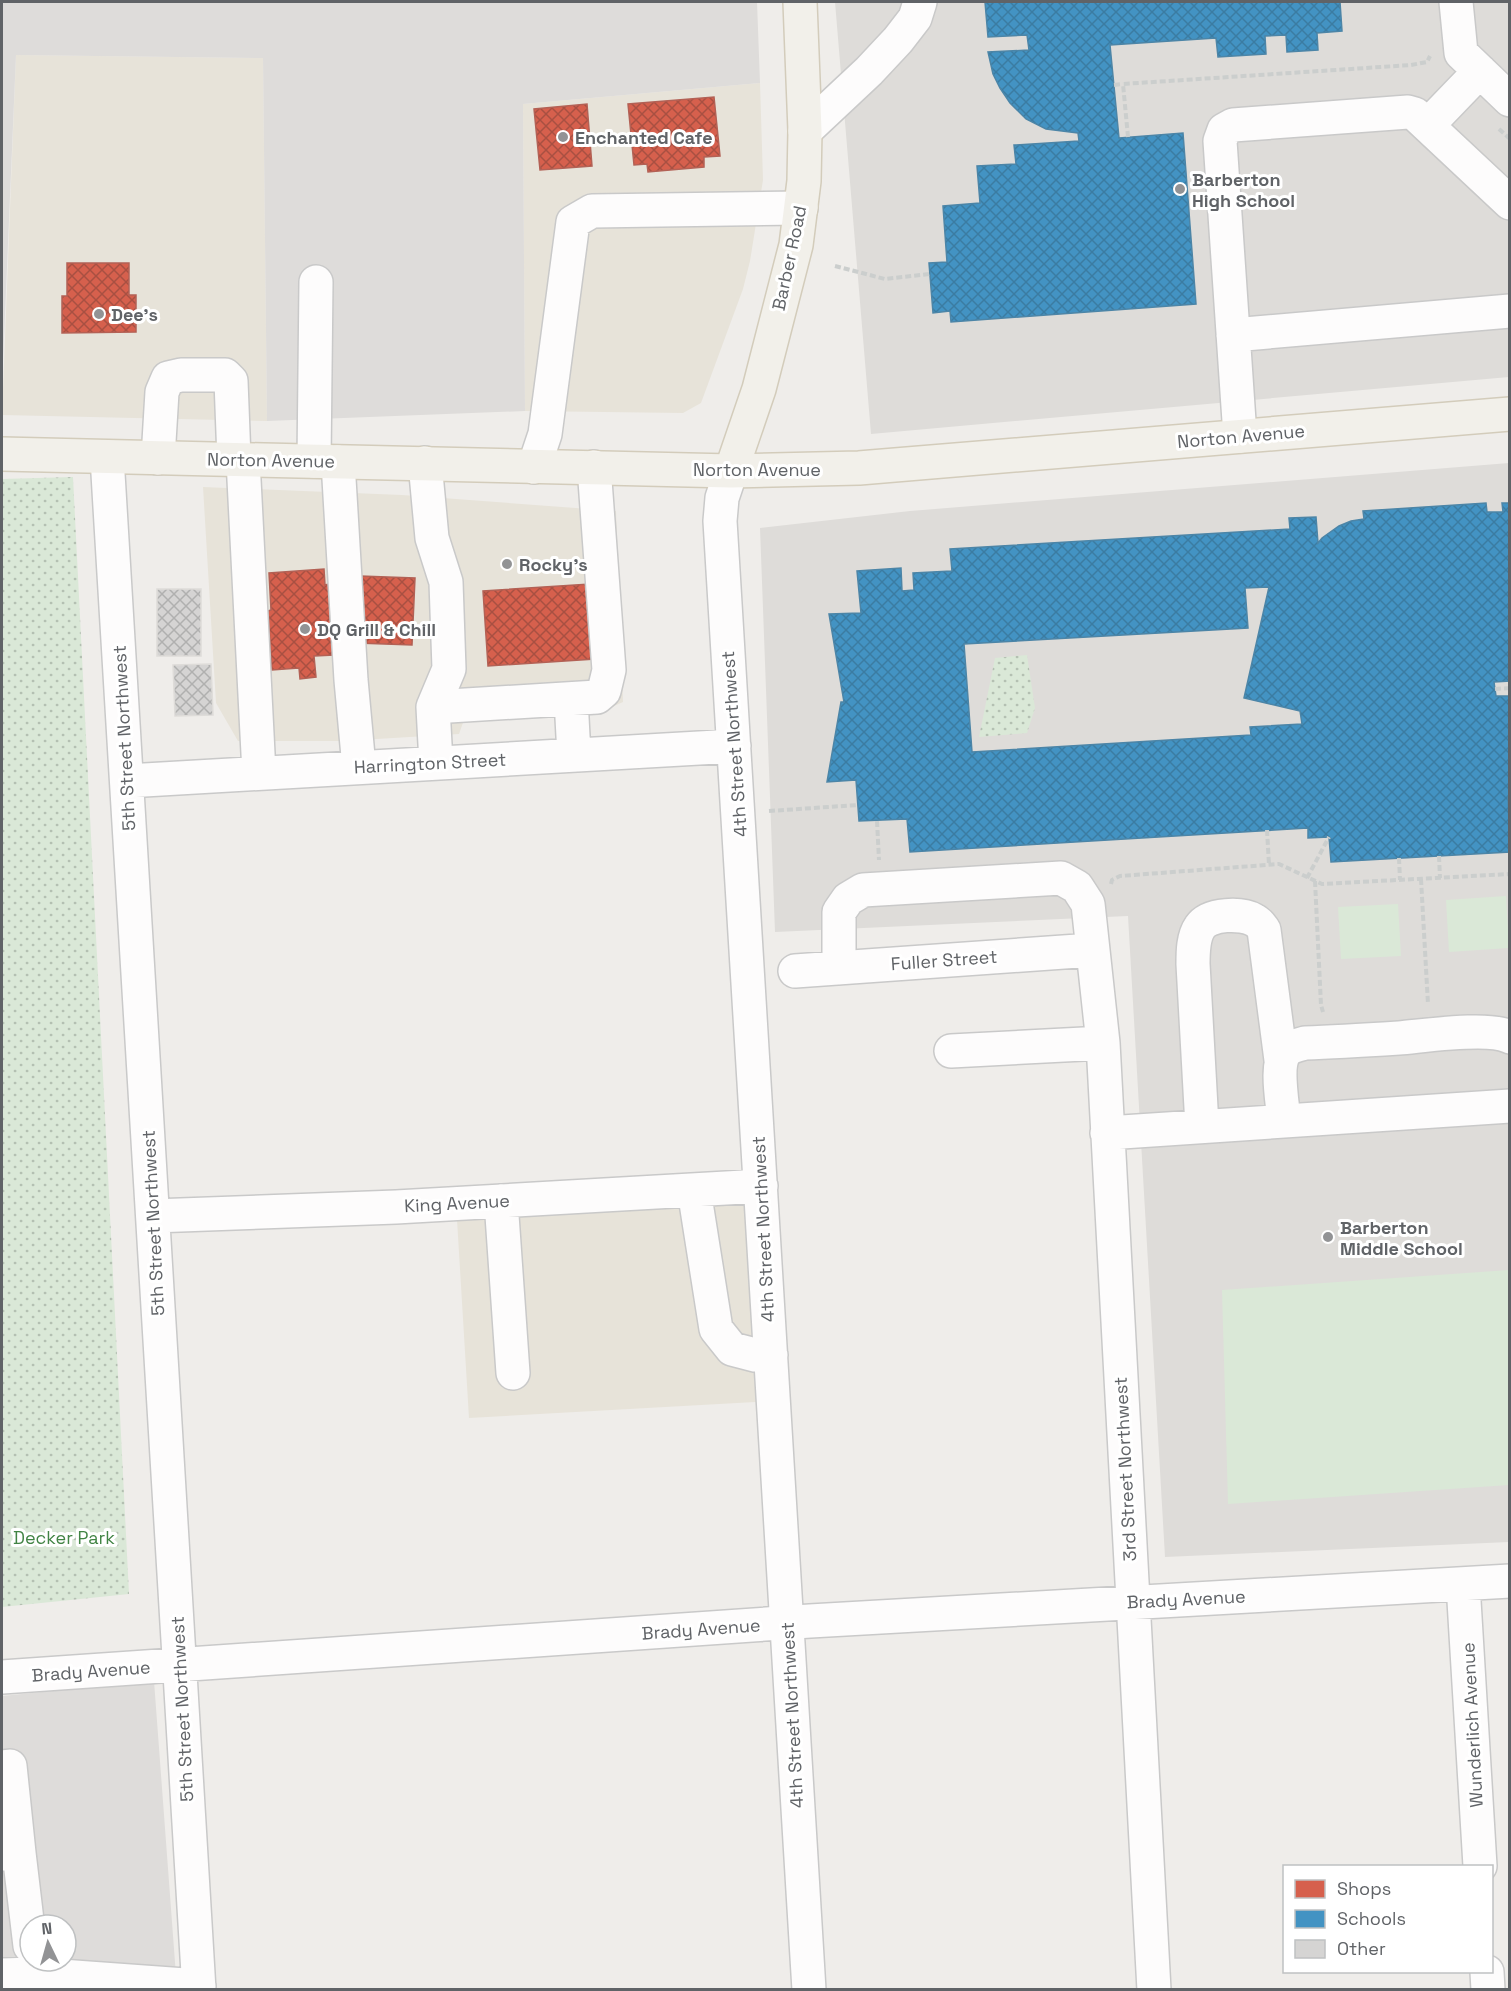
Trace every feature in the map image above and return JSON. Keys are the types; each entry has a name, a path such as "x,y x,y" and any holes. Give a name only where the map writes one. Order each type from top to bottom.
{"main road":[{"name":"Barber Road","path":"731,471 759,389 796,245 804,181 805,131 800,2"},
{"name":"Norton Avenue","path":"2,454 731,471 859,468 1509,414"}],"street":[{"path":"805,131 869,71 898,40 915,18 920,2"},
{"path":"1456,2 1461,53 1509,100"},
{"path":"1428,125 1480,71"},
{"path":"1240,436 1220,141 1224,130 1233,125 1408,112 1415,114 1428,125 1509,202"},
{"path":"534,467 545,434 573,222 592,211 801,208"},
{"path":"316,282 326,461 359,767"},
{"path":"1233,335 1509,311"},
{"path":"158,458 162,392 168,378 181,375 225,375 231,381 239,460 259,773"},
{"name":"5th Street Northwest","path":"107,457 199,1988"},
{"path":"425,463 432,538 446,582 449,669 433,707 436,763"},
{"path":"433,707 597,697 604,692 609,670 594,467"},
{"name":"4th Street Northwest","path":"731,471 722,498 720,521 809,1989"},
{"path":"571,699 574,755"},
{"name":"Harrington Street","path":"127,781 734,746"},
{"name":"3rd Street Northwest","path":"839,968 839,912 848,898 864,890 1060,878 1077,887 1088,904 1103,1043 1154,1989"},
{"path":"1202,1126 1193,949 1200,926 1207,921 1241,916 1258,921 1264,930 1281,1060 1284,1121"},
{"name":"Fuller Street","path":"795,971 1092,950"},
{"path":"1281,1060 1286,1051 1293,1046 1305,1043 1491,1032 1509,1037"},
{"path":"951,1051 1103,1043"},
{"path":"1107,1133 1509,1106"},
{"name":"King Avenue","path":"153,1216 501,1201 761,1186"},
{"path":"694,1190 716,1329 732,1349 755,1355 771,1354"},
{"path":"501,1201 513,1373"},
{"name":"Brady Avenue","path":"2,1677 786,1623 1509,1581"},
{"name":"Wunderlich Avenue","path":"1463,1584 1480,1865"},
{"path":"2,1767 10,1766 10,1854 18,1917"},
{"path":"78,1971 199,1988"},
{"path":"1487,1973 1488,1989"}],"path":[{"path":"1114,85 1411,65 1427,62 1430,55"},
{"path":"1124,84 1128,137"},
{"path":"836,266 885,279 930,274"},
{"path":"1495,689 1509,688"},
{"path":"769,811 858,805"},
{"path":"877,821 879,864"},
{"path":"1267,830 1269,865"},
{"path":"1307,878 1329,837"},
{"path":"1439,856 1440,878"},
{"path":"1399,858 1400,880"},
{"path":"1108,891 1112,880 1120,876 1279,864 1322,884 1509,874"},
{"path":"1421,879 1430,1035"},
{"path":"1315,881 1321,1005 1324,1014"}],"shaded area":[{"path":"2,2 757,2 760,83 523,104 525,411 267,421 263,58 16,55 2,385"},
{"name":"Barberton High School","path":"835,2 1509,2 1509,377 871,434"},
{"path":"16,55 263,58 267,421 2,415"},
{"path":"760,83 763,180 750,261 743,289 701,403 683,413 525,411 523,104"},
{"name":"Barberton Middle School","path":"1509,463 1509,1542 1165,1557 1128,916 775,932 760,528 910,511"},
{"path":"203,487 402,495 616,511 623,702 605,710 466,714 459,734 344,741 238,741 216,703"},
{"path":"761,1186 773,1401 469,1418 456,1203"},
{"path":"154,1681 177,1989 2,1990 2,1696"}],"green space":[{"name":"Decker Park","path":"73,477 129,1594 2,1607 2,479"},
{"path":"1027,655 1035,708 1027,733 979,737 995,658"},
{"path":"1506,896 1509,948 1449,952 1446,900"},
{"path":"1398,904 1401,956 1341,959 1338,907"},
{"path":"1509,1270 1509,1485 1228,1504 1222,1290"}],"building: Shops":[{"path":"714,97 720,156 704,157 704,167 648,172 647,164 634,165 628,104"},
{"name":"Enchanted Cafe","path":"587,104 592,166 540,170 534,109"},
{"name":"Dee's","path":"67,263 129,263 129,295 136,295 136,332 62,333 62,296 67,296"},
{"name":"DQ Grill & Chill","path":"324,569 325,585 329,584 334,655 314,656 316,677 300,679 299,668 272,670 268,611 271,610 269,573"},
{"path":"360,576 415,578 412,645 357,643"},
{"path":"590,584 595,659 488,666 483,591"}],"building: Schools":[{"path":"985,2 1340,2 1342,31 1317,33 1318,50 1287,52 1286,35 1265,36 1266,54 1218,57 1216,38 1110,45 1119,138 1183,133 1196,304 951,322 950,311 933,313 929,263 947,262 943,206 980,203 977,166 1016,164 1014,145 1079,141 1078,133 1046,129 1026,119 1010,103 993,74 988,52 1029,50 1027,35 988,37"},
{"path":"1486,503 1487,512 1503,512 1502,503 1510,503 1510,681 1494,682 1496,696 1510,696 1510,797 1508,797 1510,852 1331,862 1329,837 1308,838 1308,828 910,852 907,819 859,821 856,780 827,782 841,702 844,702 829,614 861,613 857,571 901,568 902,591 914,590 913,573 952,571 950,549 1290,529 1289,518 1316,517 1318,543 1339,526 1364,519 1363,511","holes":["1269,587 1244,698 1300,711 1302,724 1250,727 1251,735 972,752 964,644 1248,628 1245,588"]}],"building: Other":[{"path":"157,589 201,589 201,656 157,656"},
{"path":"211,664 213,715 175,716 173,665"}],"place":[{"name":"Enchanted Cafe","path":"563,137"},
{"name":"Barberton High School","path":"1180,189"},
{"name":"Dee's","path":"99,314"},
{"name":"Rocky's","path":"507,564"},
{"name":"DQ Grill & Chill","path":"305,629"},
{"name":"Barberton Middle School","path":"1328,1237"}]}
